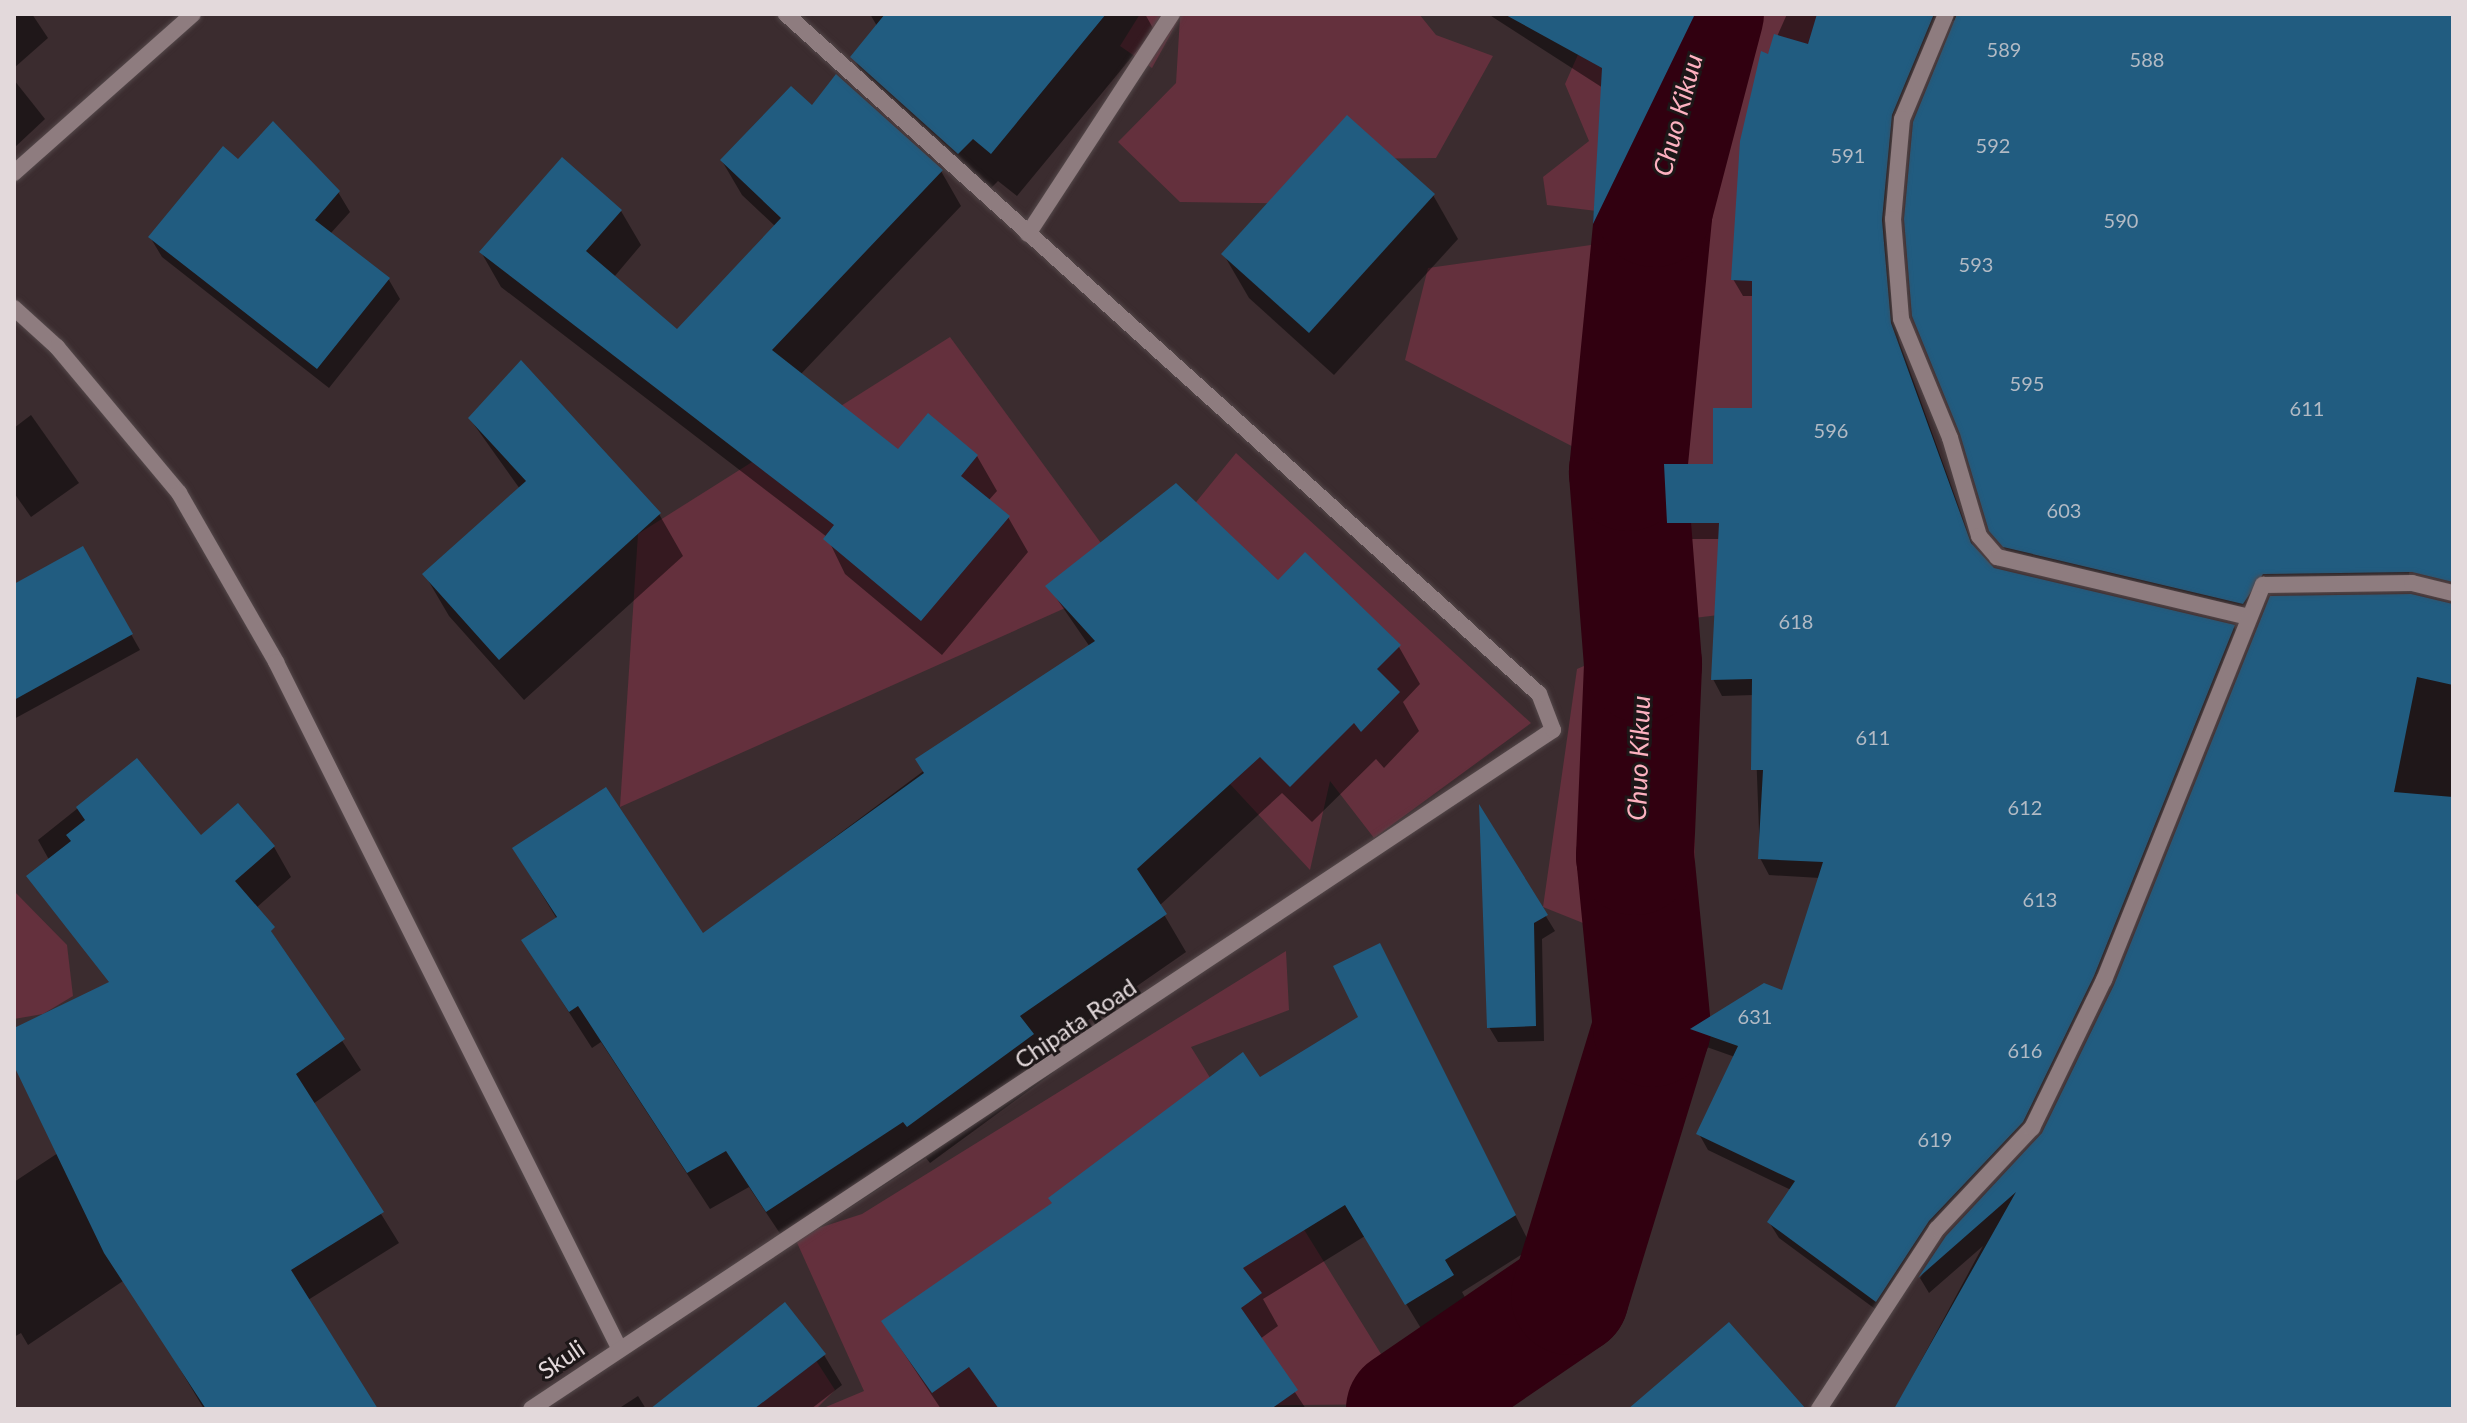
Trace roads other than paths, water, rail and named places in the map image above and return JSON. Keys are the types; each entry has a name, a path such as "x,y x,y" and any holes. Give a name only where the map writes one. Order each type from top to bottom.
{"street":[{"path":"14,173 193,14"},
{"path":"786,14 1028,234 1172,14"},
{"path":"1946,14 1902,119 1893,219 1901,319 1950,438 1979,536 1997,557 2249,617"},
{"name":"Chipata Road","path":"619,1348 1553,730 1539,694 1028,234"},
{"path":"14,308 57,347 179,493 276,662 619,1348"},
{"path":"1819,1409 1937,1229 2032,1128 2104,980 2263,585 2385,582 2453,593"},
{"name":"Skuli","path":"531,1409 619,1348"}],"waterway":[{"name":"Chuo Kikuu","path":"1405,1409 1570,1296 1652,1028 1635,856 1643,664 1628,472 1654,208 1705,14"}]}
